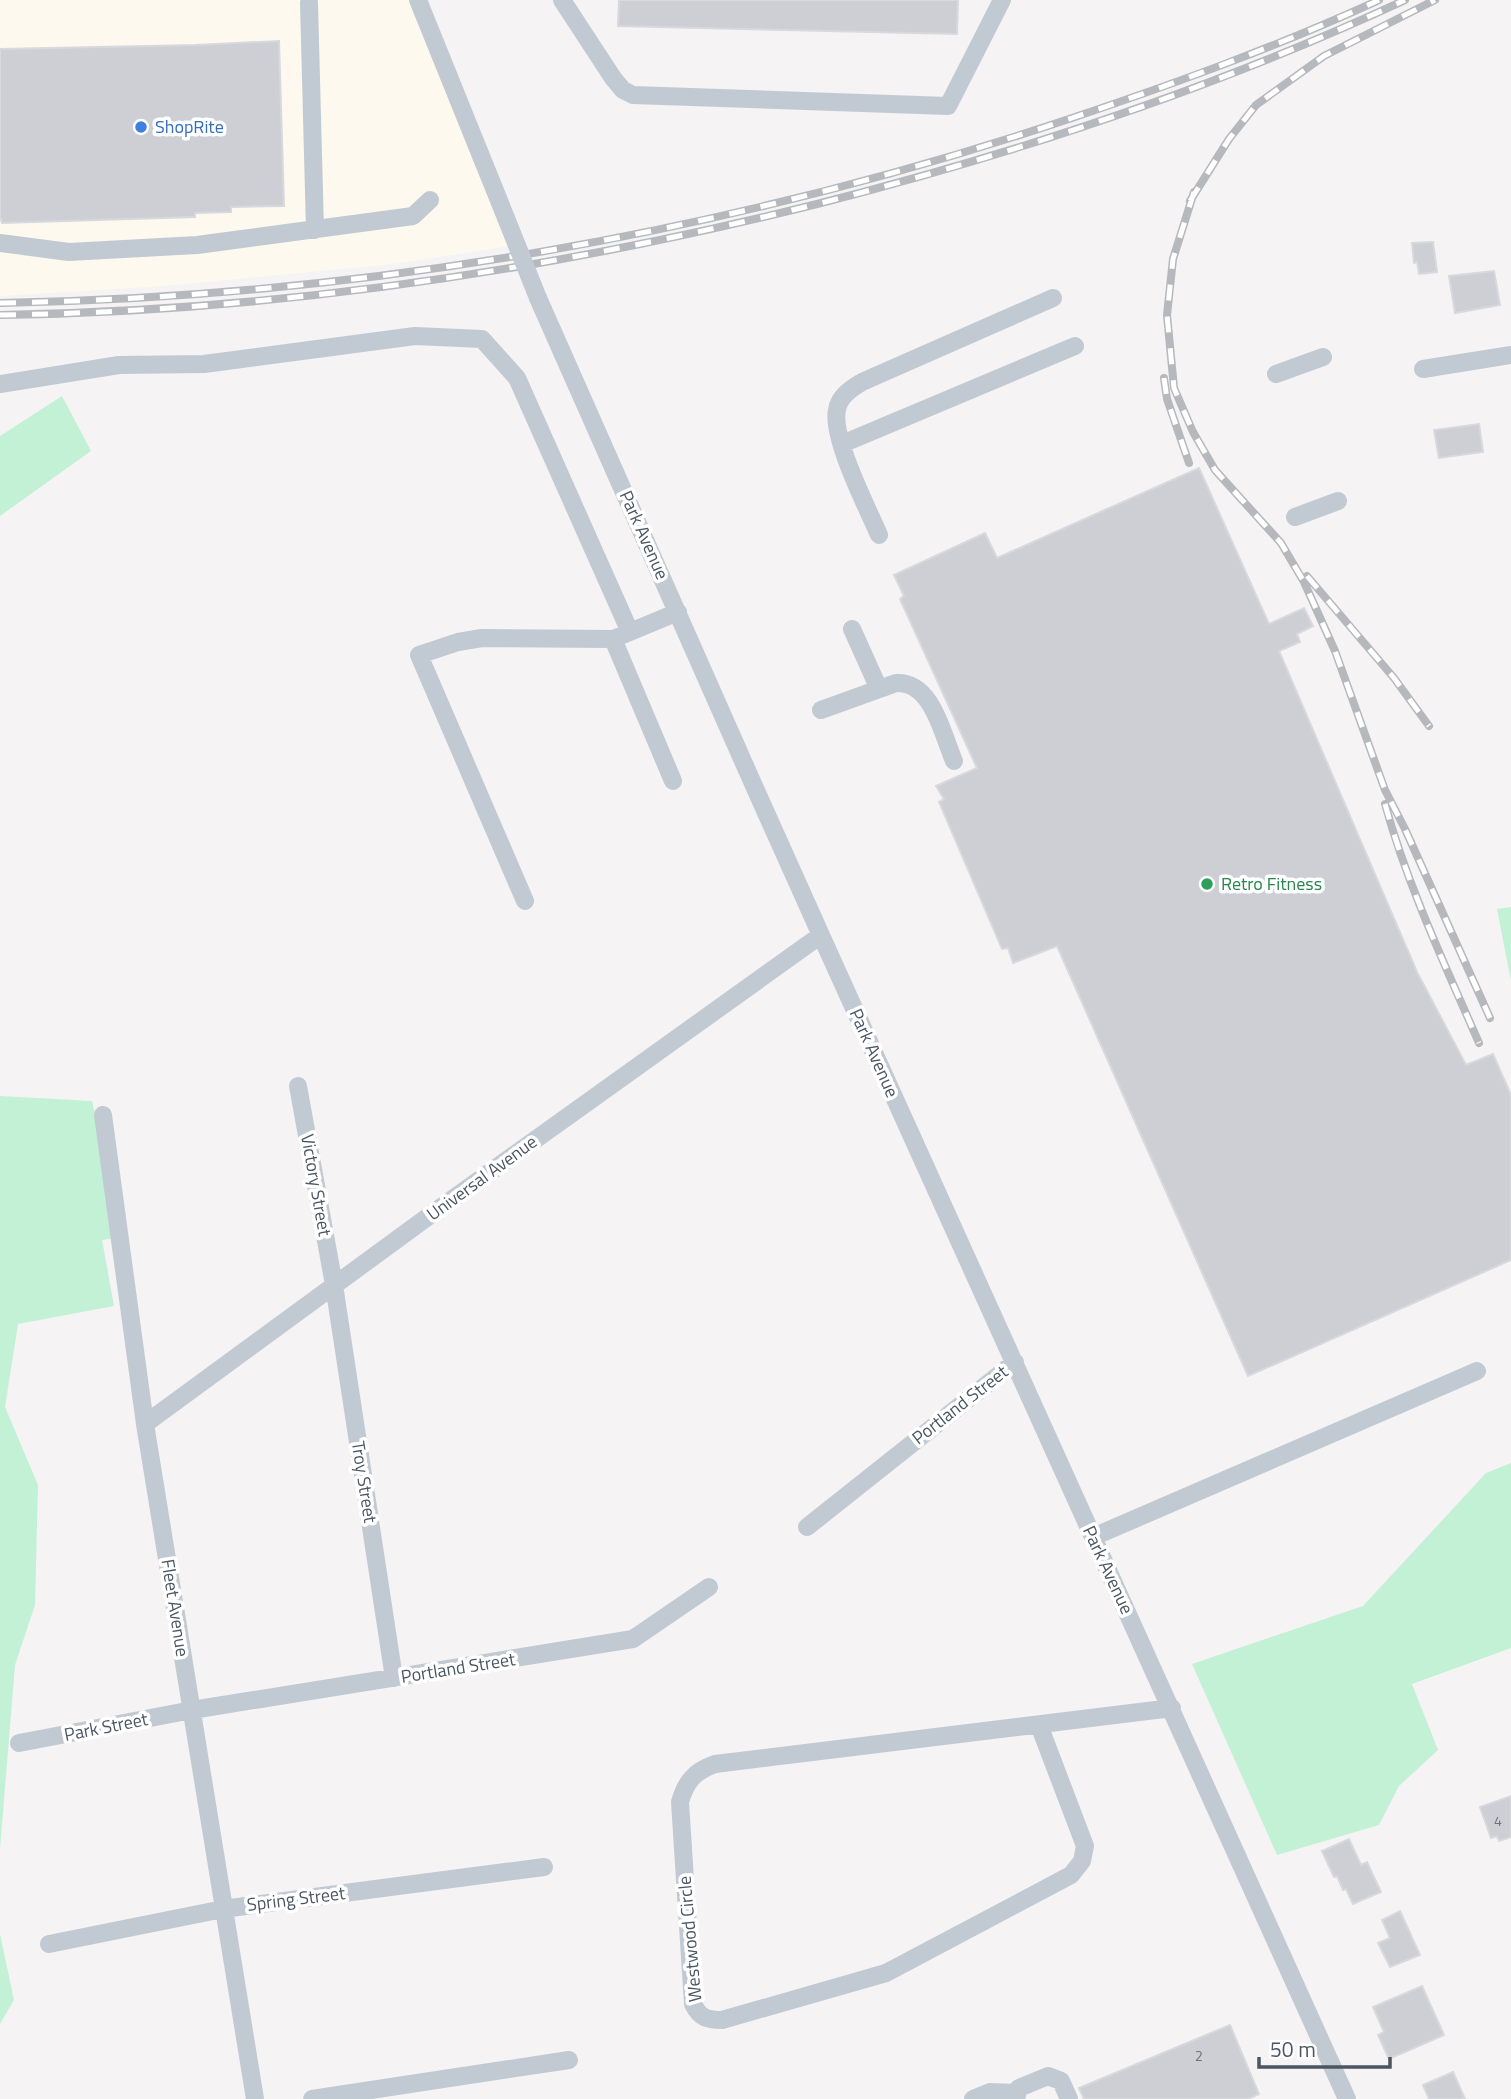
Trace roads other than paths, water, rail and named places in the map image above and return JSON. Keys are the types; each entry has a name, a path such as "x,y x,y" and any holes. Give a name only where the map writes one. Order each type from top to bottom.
{"street":[{"name":"Park Avenue","path":"418,0 538,298 821,935 1347,2099"},
{"path":"562,0 613,78 623,90 633,95 948,106 1002,0"},
{"path":"309,3 315,230"},
{"path":"0,243 69,253 197,245 413,216 430,200"},
{"path":"879,535 837,433 836,408 846,392 862,382 1053,298"},
{"path":"0,384 119,365 204,364 415,336 482,340 517,379 621,636 673,781"},
{"path":"842,443 1075,346"},
{"path":"1423,369 1511,355"},
{"path":"1276,374 1323,357"},
{"path":"1295,517 1338,501"},
{"path":"525,901 419,655 458,642 482,638 621,636 678,612"},
{"path":"852,629 879,689"},
{"path":"821,710 896,683 906,682 920,689 928,699 954,761"},
{"name":"Universal Avenue","path":"145,1424 821,935"},
{"name":"Victory Street","path":"298,1086 334,1285"},
{"name":"Fleet Avenue","path":"103,1115 145,1424 255,2099"},
{"name":"Troy Street","path":"334,1285 394,1678"},
{"name":"Portland Street","path":"807,1527 1015,1362"},
{"path":"1093,1537 1477,1371"},
{"name":"Portland Street","path":"192,1710 634,1639 709,1587"},
{"name":"Westwood Circle","path":"1039,1725 1085,1846 1082,1861 1071,1875 886,1973 722,2020 708,2020 698,2013 693,2004 680,1802 691,1777 702,1769 715,1764 1172,1708"},
{"name":"Park Street","path":"19,1743 192,1710"},
{"name":"Spring Street","path":"49,1944 223,1909 544,1867"},
{"path":"313,2099 569,2060"},
{"path":"973,2099 990,2092 1017,2096 1019,2088 1048,2076 1061,2081 1069,2099"}],"railway":[{"path":"0,303 136,298 272,288 408,272 543,251 677,225 810,195 942,159 1072,118 1227,63 1379,0"},
{"path":"0,315 207,305 414,283 517,267 720,227 896,183 1118,115 1263,61 1405,0"},
{"path":"1190,201 1229,139 1256,105 1324,56 1435,0"},
{"path":"1194,192 1173,259 1167,315 1174,388 1193,432 1215,470 1281,543 1304,582 1335,651 1385,790 1490,1018"},
{"path":"1164,378 1167,399 1189,463"},
{"path":"1307,576 1394,678 1429,726"},
{"path":"1385,804 1416,896 1479,1043"}],"place":[{"name":"ShopRite","path":"141,127"},
{"name":"Retro Fitness","path":"1207,884"}]}
